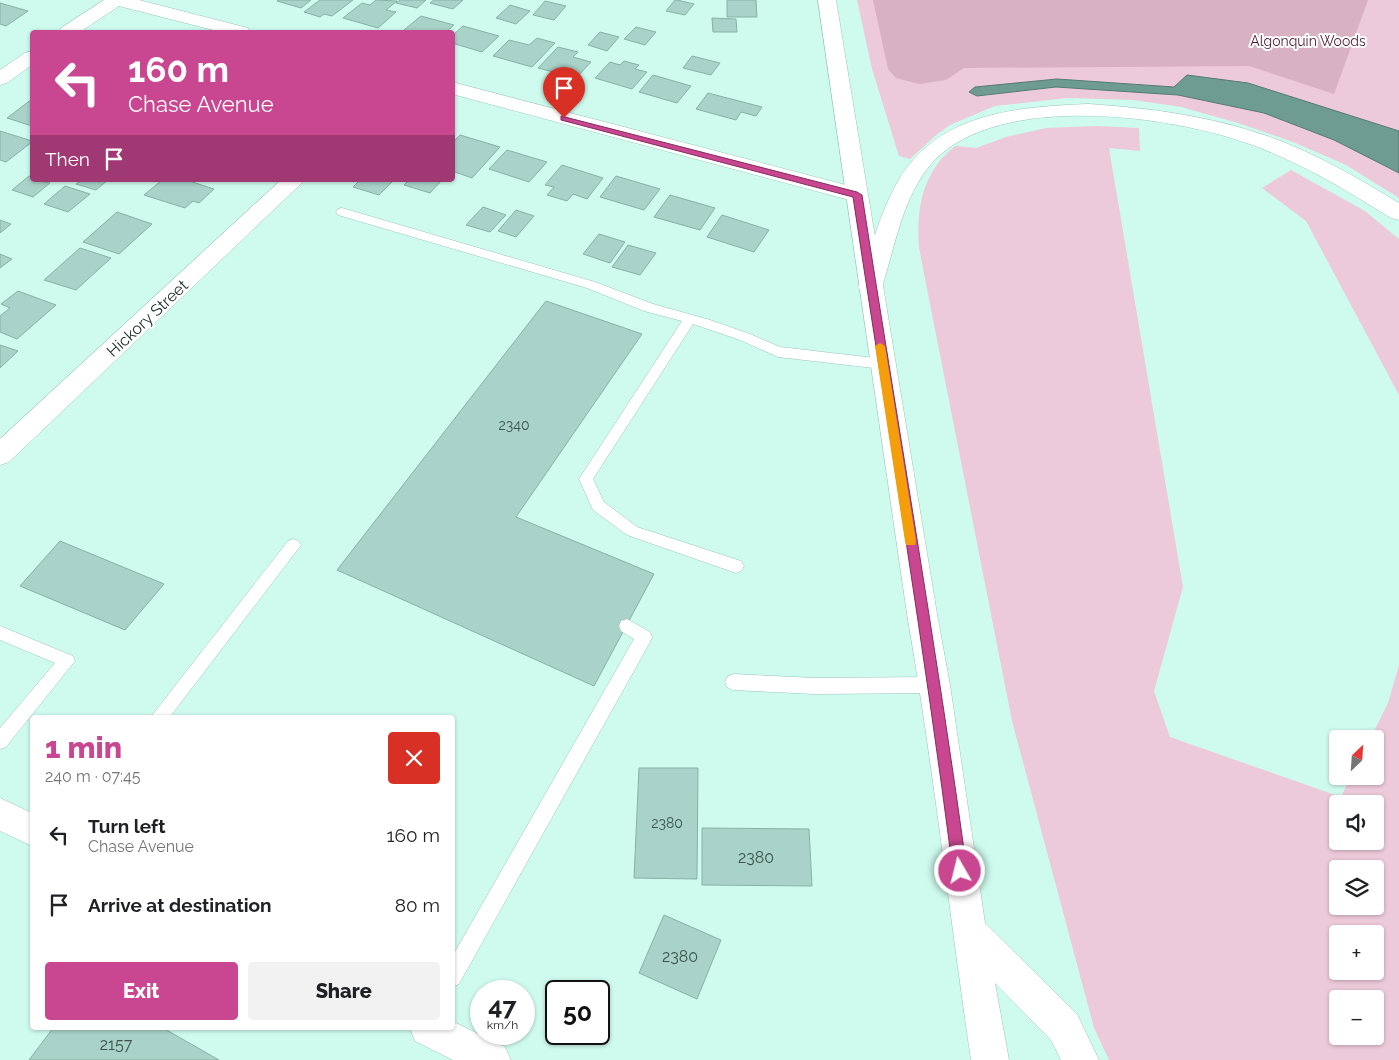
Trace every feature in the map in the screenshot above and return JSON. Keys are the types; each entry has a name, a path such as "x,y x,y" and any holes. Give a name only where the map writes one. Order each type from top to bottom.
{"main road":[{"path":"71,30 117,0 233,30"},
{"path":"827,0 870,287 935,685 969,930 990,1060"},
{"path":"0,79 30,58"},
{"path":"455,89 857,195"},
{"path":"870,287 906,186 927,156 949,138 974,126 1044,111 1090,110 1143,113 1202,123 1260,141 1299,158 1354,185 1399,213"},
{"name":"Hickory Street","path":"0,455 292,182"},
{"path":"0,814 30,829"},
{"path":"969,930 1064,1027 1080,1060"},
{"path":"432,1030 492,1060"}],"lane":[{"path":"342,212 591,285 649,308 745,337 778,352 883,364"},
{"path":"690,319 586,479 598,506 632,531 736,566"},
{"path":"160,715 293,545"},
{"path":"455,972 644,637 627,626"},
{"path":"0,633 67,661 0,741"},
{"path":"733,682 814,686 935,685"}],"green space":[{"path":"857,0 1399,0 1399,132 1245,83 1187,75 1174,87 1057,79 969,92 977,96 1056,87 1178,95 1264,113 1334,140 1399,173 1399,198 1346,165 1293,142 1238,123 1181,107 1133,100 1067,98 995,106 950,125 910,159 899,156 872,69"},
{"name":"Algonquin Woods","path":"873,0 1368,0 1334,94 1249,66 964,68 946,80 919,84 896,78 888,69"},
{"path":"1097,126 1139,128 1140,151 1109,148 1183,587 1154,691 1170,737 1335,795 1329,795 1329,850 1384,850 1384,795 1342,795 1347,785 1384,785 1384,730 1374,730 1388,703 1399,665 1399,1060 1109,1060 1094,1028 1012,721 919,248 918,226 920,205 926,185 938,163 955,146 976,148 1006,137 1046,128"},
{"path":"1291,170 1365,211 1399,239 1399,395 1306,221 1262,188"}],"shaded area":[{"path":"1187,75 1248,83 1399,131 1399,173 1334,140 1264,113 1178,95 1056,87 977,96 969,92 975,87 1057,79 1174,87"}],"building":[{"path":"278,0 311,0 301,8"},
{"path":"320,0 353,0 332,16 324,14 320,17 304,12"},
{"path":"376,0 397,1 386,10 396,12 378,28 343,18 362,3 370,5"},
{"path":"400,0 426,0 417,8 396,3"},
{"path":"434,0 463,0 453,9 430,3"},
{"path":"675,0 694,4 685,15 666,11"},
{"path":"727,0 756,0 757,17 727,17"},
{"path":"545,1 566,6 554,20 533,15"},
{"path":"0,3 28,11 6,26 0,24"},
{"path":"510,5 530,11 516,24 496,18"},
{"path":"421,16 454,25 448,30 404,30"},
{"path":"712,18 736,19 737,32 713,32"},
{"path":"463,26 499,36 482,52 455,44 455,33"},
{"path":"636,27 656,32 645,45 624,39"},
{"path":"600,32 619,37 607,51 588,45"},
{"path":"537,38 555,43 532,67 493,56 509,40 529,45"},
{"path":"558,47 578,52 573,57 591,62 576,78 538,68"},
{"path":"692,56 720,63 711,75 683,68"},
{"path":"624,61 639,65 635,69 647,72 632,89 595,78 610,62 620,65"},
{"path":"653,75 691,86 677,103 639,92"},
{"path":"708,93 762,107 756,116 741,112 736,120 696,109"},
{"path":"30,101 30,125 7,118"},
{"path":"0,131 30,140 30,144 6,162 0,160"},
{"path":"460,135 500,147 472,178 455,172 455,140"},
{"path":"507,150 547,162 529,182 489,169"},
{"path":"562,165 603,178 587,199 573,194 567,201 547,195 554,187 545,185"},
{"path":"29,176 30,182 50,183 33,197 12,190"},
{"path":"616,176 660,189 644,210 600,197"},
{"path":"79,182 106,182 96,190 76,184"},
{"path":"160,182 192,182 214,189 199,203 193,201 185,208 144,195"},
{"path":"358,182 392,182 379,195 353,187"},
{"path":"407,182 440,182 430,193 404,185"},
{"path":"65,186 90,194 68,212 44,204"},
{"path":"670,195 715,208 700,230 654,217"},
{"path":"483,207 506,215 490,232 466,225"},
{"path":"516,210 534,216 516,237 498,231"},
{"path":"117,212 152,224 119,254 83,242"},
{"path":"722,215 769,230 754,252 707,237"},
{"path":"0,220 11,224 0,233"},
{"path":"599,234 625,242 610,263 583,254"},
{"path":"628,245 656,253 640,275 612,267"},
{"path":"80,248 111,258 76,290 44,280"},
{"path":"0,254 12,259 0,268"},
{"path":"18,291 56,305 17,339 0,332 0,316 10,308 1,304"},
{"path":"546,301 642,334 516,517 654,574 594,686 337,570"},
{"path":"0,345 18,351 0,368"},
{"path":"60,541 164,584 125,630 20,586"},
{"path":"639,768 698,768 697,879 634,878"},
{"path":"702,828 809,829 812,886 702,885"},
{"path":"664,915 721,940 697,999 639,973"},
{"path":"52,1030 166,1030 219,1060 29,1060"}],"slow traffic":[{"path":"880,346 910,541"}],"route":[{"path":"564,118 857,195 922,614 935,685 960,871"}]}
